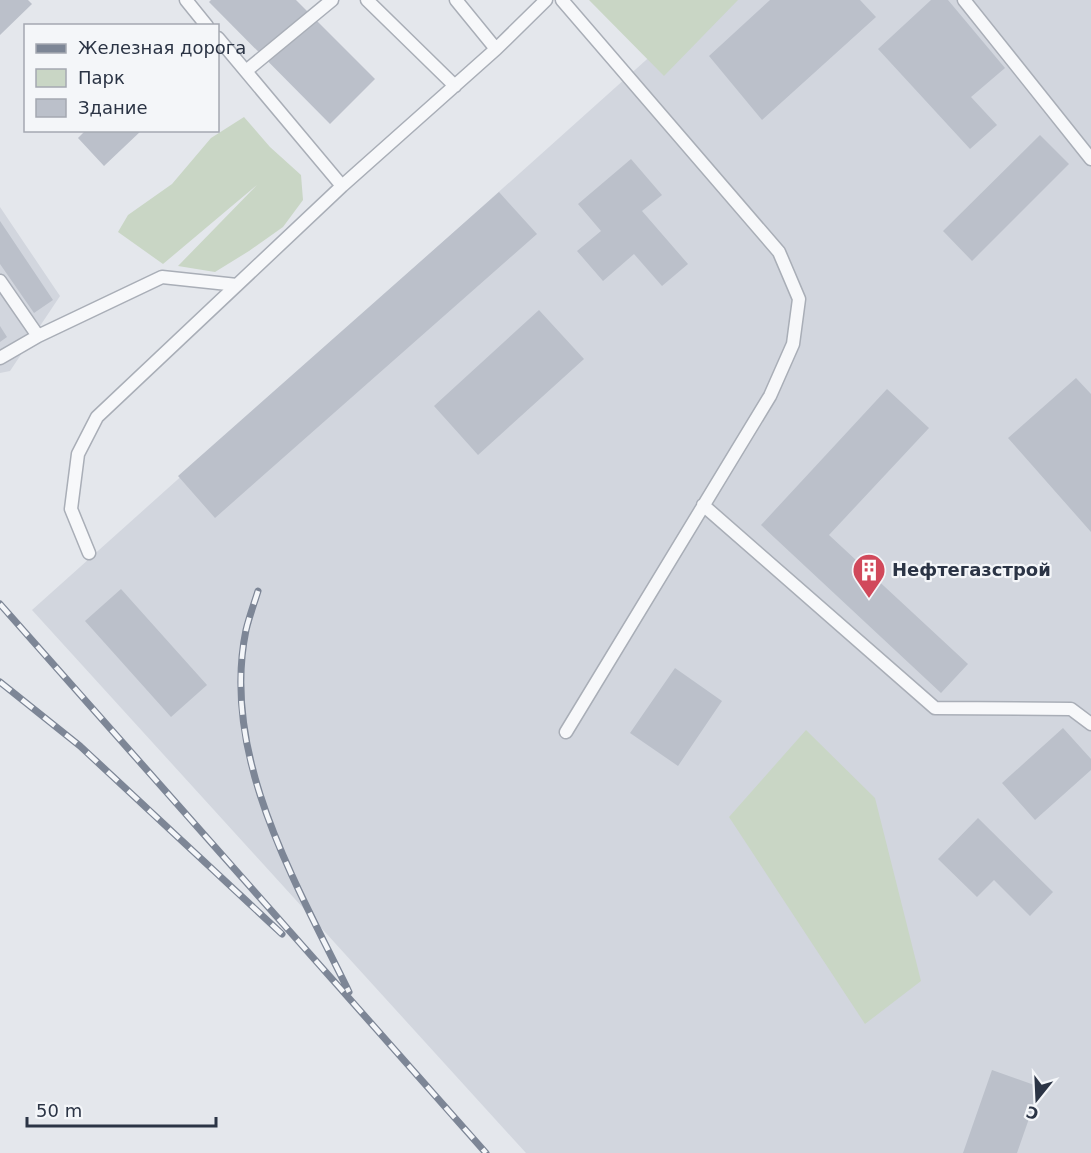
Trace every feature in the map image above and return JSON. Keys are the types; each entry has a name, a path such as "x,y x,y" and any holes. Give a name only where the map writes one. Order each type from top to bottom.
{"lane":[{"path":"186,0 205,24"},
{"path":"246,71 332,0"},
{"path":"367,0 455,86"},
{"path":"456,0 496,49"},
{"path":"89,553 71,509 78,454 97,417 342,186 496,49 546,0"},
{"path":"562,0 779,252 799,299 793,344 770,396 566,732"},
{"path":"964,0 1091,159"},
{"path":"219,39 342,186"},
{"path":"0,358 38,336 162,277 237,285"},
{"path":"0,281 38,336"},
{"path":"703,505 935,708 1071,709 1091,724"}],"shaded area":[{"path":"713,0 1091,0 1091,1153 526,1153 32,610"},
{"path":"0,207 60,296 10,371 0,373"}],"green space":[{"path":"589,0 738,0 664,76"},
{"path":"244,117 270,147 301,175 303,200 283,227 215,272 178,266 257,185 163,264 118,232 128,215 172,184 211,138"},
{"path":"806,730 875,798 921,981 865,1024 729,817"}],"building":[{"path":"0,0 28,0 32,4 0,35"},
{"path":"211,0 296,0 375,79 330,124 209,2"},
{"path":"770,0 860,0 876,17 762,120 709,56"},
{"path":"931,0 948,0 1005,68 971,97 997,125 970,149 878,49"},
{"path":"84,132 140,132 104,166 78,138"},
{"path":"1040,135 1069,164 972,261 943,231"},
{"path":"631,159 662,195 642,211 688,264 662,286 634,254 603,281 577,251 601,231 578,204"},
{"path":"499,192 537,234 215,518 178,476"},
{"path":"0,221 53,300 34,313 0,264"},
{"path":"539,310 584,359 478,455 434,406"},
{"path":"0,326 7,337 0,342"},
{"path":"1076,378 1091,394 1091,532 1008,438"},
{"name":"Нефтегазстрой","path":"887,389 929,428 829,535 968,664 941,693 761,525"},
{"path":"121,589 207,685 171,717 85,621"},
{"path":"675,668 722,701 678,766 630,733"},
{"path":"1063,728 1091,759 1091,770 1035,820 1002,783"},
{"path":"978,818 1053,892 1030,916 994,880 977,897 938,859"},
{"path":"992,1070 1040,1087 1017,1153 963,1153"}],"railway":[{"path":"258,591 246,630 241,677 244,724 253,771 286,863 349,992"},
{"path":"0,604 486,1153"},
{"path":"0,682 80,746 282,934"}],"place":[{"name":"Нефтегазстрой","path":"869,599"}]}
